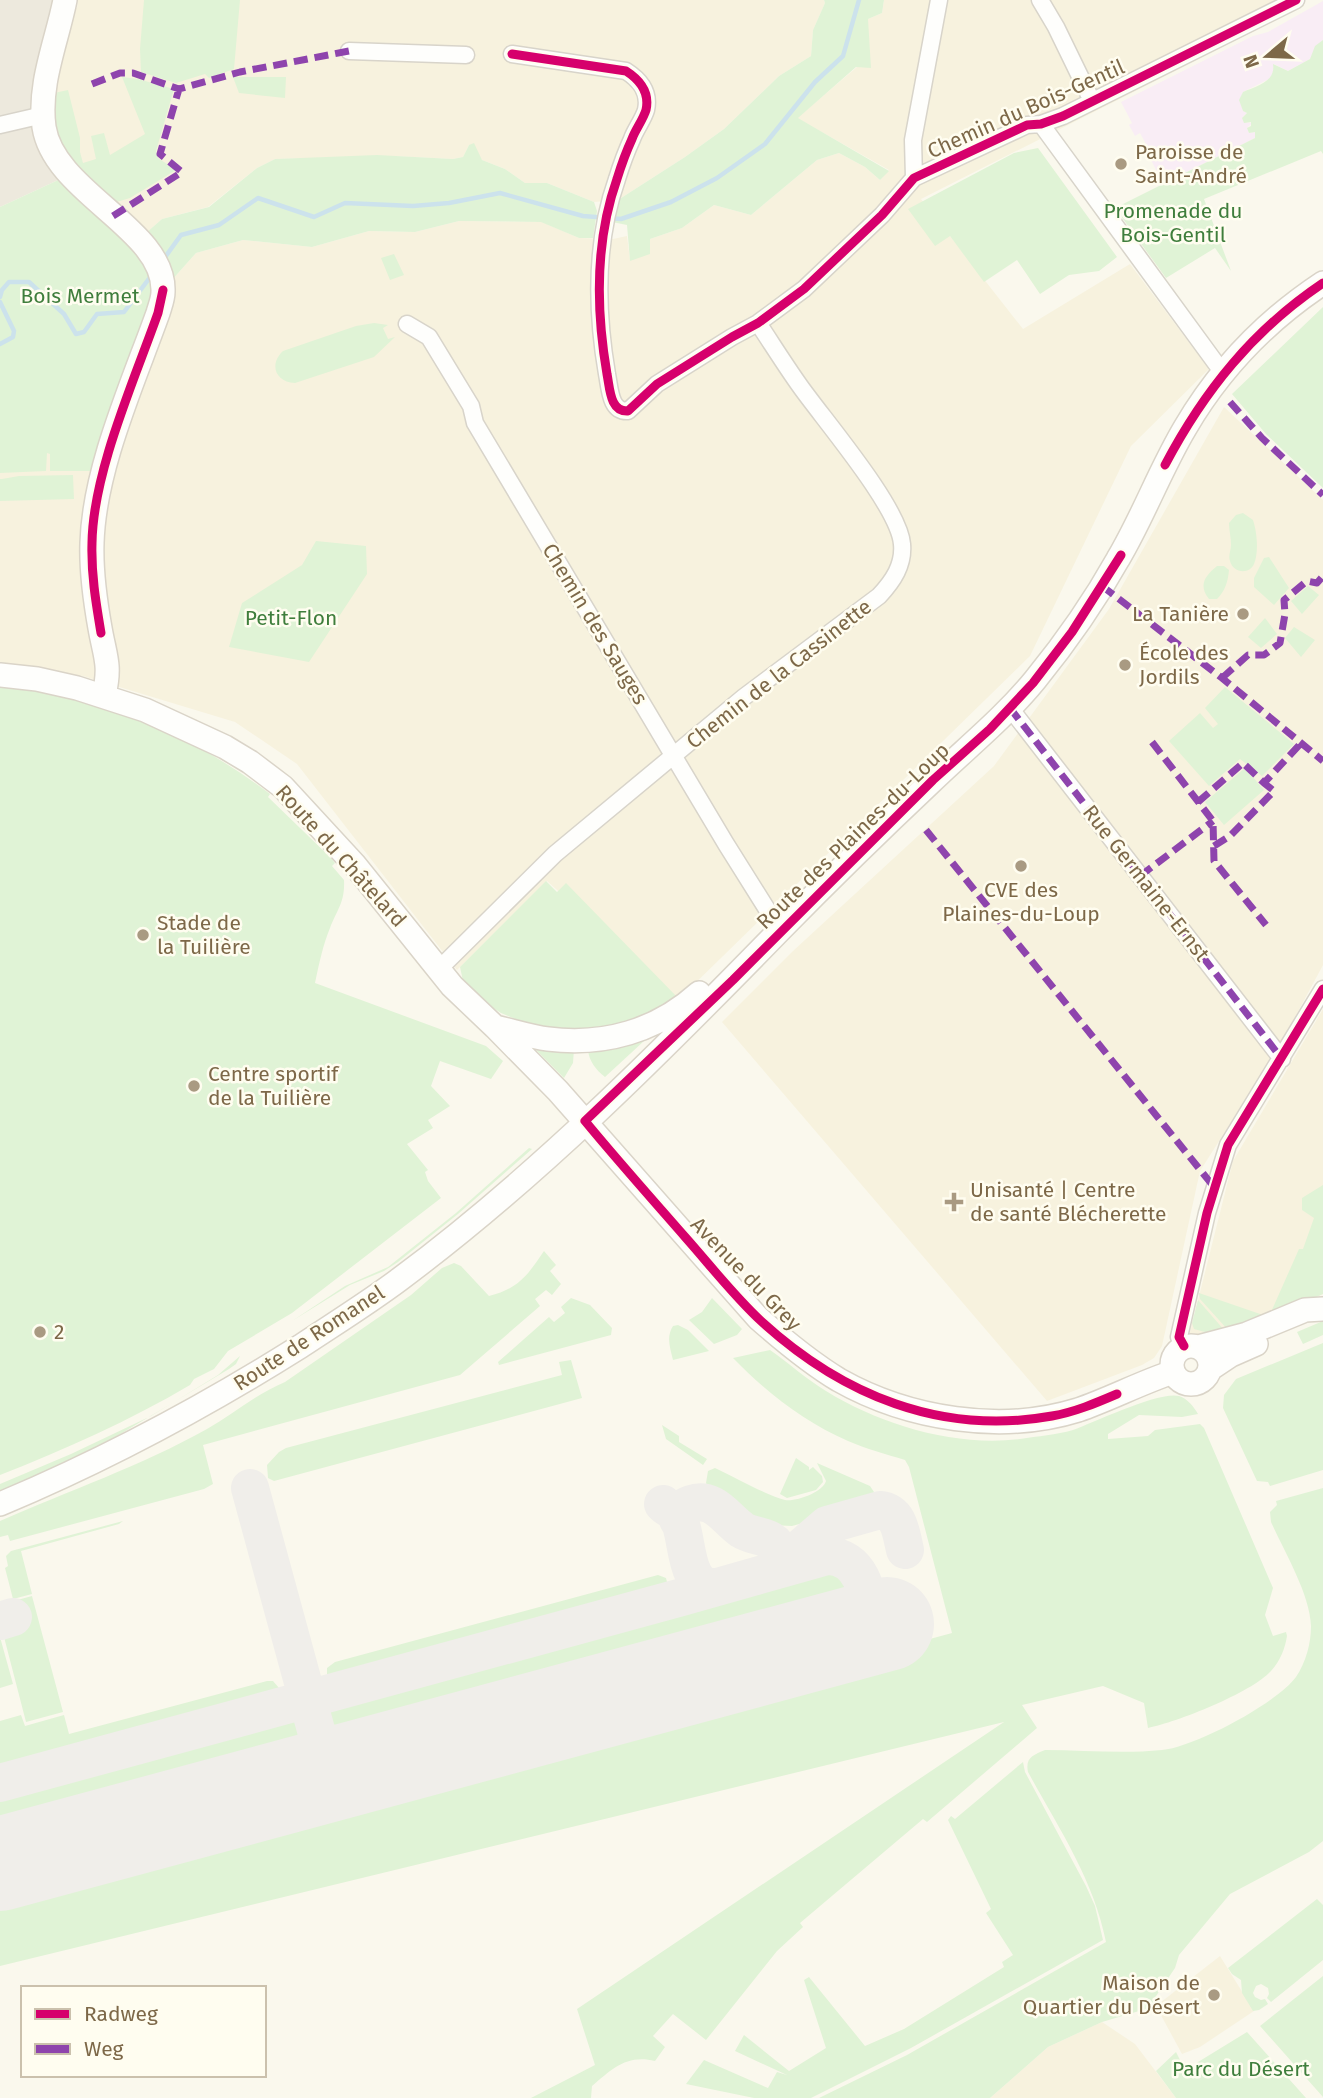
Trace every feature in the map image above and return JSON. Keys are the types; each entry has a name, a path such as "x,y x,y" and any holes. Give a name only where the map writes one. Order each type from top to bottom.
{"main road":[{"path":"65,0 45,85 43,115 47,138 56,158 69,174 149,251 156,263 163,290 158,313 111,448 95,509 92,572 109,673 104,695"},
{"name":"Route des Plaines-du-Loup","path":"585,1121 695,1017 933,780 990,729 1041,673 1098,594 1121,555 1185,427 1223,373 1272,323 1323,282"},
{"name":"Route du Châtelard","path":"0,676 37,679 104,695 145,710 225,747 250,762 283,787 354,864 438,970 495,1027"},
{"name":"Route des Plaines-du-Loup","path":"495,1027 546,1039 580,1041 606,1039 632,1032 660,1022 680,1010 762,936 780,930"},
{"name":"Avenue du Grey","path":"495,1027 585,1121 758,1318 817,1366 840,1380 875,1397 919,1412 958,1419 1020,1420 1078,1410 1173,1372"},
{"name":"Route de Romanel","path":"0,1504 137,1442 215,1399 359,1308 458,1234 585,1121"},
{"path":"1305,1310 1323,1310 1309,1322 1231,1355 1210,1369 1203,1379 1192,1384 1180,1381 1173,1372 1173,1357 1191,1346 1247,1334 1305,1310"},
{"path":"1191,1346 1207,1354 1210,1369"}],"street":[{"name":"Chemin du Bois-Gentil","path":"914,178 912,141 939,0"},
{"name":"Chemin du Bois-Gentil","path":"1040,0 1092,101"},
{"name":"Chemin du Bois-Gentil","path":"512,54 626,71 639,80 646,94 646,111 632,138 615,183 603,241 599,281 601,340 614,405 622,411 628,411 657,384 758,323 804,289 882,215 914,178 1027,125 1041,124 1092,101 1292,2"},
{"path":"349,51 466,55"},
{"path":"0,125 43,115"},
{"path":"1041,124 1223,373"},
{"name":"Chemin de la Cassinette","path":"438,970 555,854 744,697 879,596 891,583 903,557 898,525 758,323"},
{"name":"Chemin des Sauges","path":"407,324 429,337 471,406 475,423 780,930"},
{"name":"Rue Germaine-Ernst","path":"1010,708 1282,1059"},
{"path":"1191,1346 1179,1337 1219,1167 1228,1144 1247,1111 1282,1059 1323,989"}],"shaded area":[{"path":"0,0 65,0 45,84 69,175 0,207"},
{"path":"78,0 824,0 825,3 813,30 811,56 779,76 724,129 618,200 594,202 547,183 525,183 505,169 482,160 469,145 463,157 453,159 393,156 275,159 257,168 208,207 162,219 138,240 61,149 51,108 72,9 77,8"},
{"path":"884,0 1302,0 1304,6 921,199 1023,329 1130,264 1209,369 1131,446 1030,656 679,999 547,881 457,970 297,764 235,722 83,676 0,663 0,396 163,290 196,253 243,240 312,247 369,231 415,232 459,221 542,222 579,238 613,239 627,236 630,260 650,239 682,228 714,205 751,215 817,160 839,153 865,167 880,180 889,170 797,118 857,67 868,19 882,13"},
{"path":"1323,1 1323,40 1310,59 1288,71 1274,64 1273,74 1269,79 1243,92 1240,101 1243,111 1247,113 1243,117 1244,122 1252,123 1247,128 1249,133 1255,132 1255,138 1158,186 1152,175 1157,172 1144,146 1146,144 1140,133 1135,136 1129,125 1132,123 1121,102 1253,36 1268,32"},
{"path":"1224,407 1323,500 1323,965 1279,1047 1200,1171 1162,1346 1154,1358 1142,1365 1047,1401 722,1022 793,951 994,766 1109,609"},
{"path":"1323,1009 1323,1294 1198,1346 1188,1340 1233,1161"},
{"path":"1220,1956 1254,2011 1200,2047 1182,2054 1156,2006"},
{"path":"1102,2022 1135,2044 1176,2098 990,2098 1048,2047"}],"green space":[{"path":"144,0 240,0 234,69 209,78 205,74 176,83 141,72"},
{"path":"824,0 884,0 882,13 868,19 871,68 856,67 798,118 889,171 880,180 865,167 839,153 817,160 751,215 714,205 682,228 650,239 650,254 630,261 627,225 612,222 618,200 724,129 779,76 811,56 813,30"},
{"name":"Promenade du Bois-Gentil","path":"1323,40 1323,154 1321,151 1204,199 1231,271 1215,248 1166,278 1115,208 1255,138 1255,132 1249,133 1247,128 1251,126 1251,122 1244,123 1242,118 1247,113 1243,111 1239,100 1243,92 1268,79 1273,64 1288,71 1310,59 1315,46"},
{"path":"122,77 174,89 156,151 158,158 176,170 130,198 110,204 67,156 56,129 54,93 68,90 83,163 96,159 91,136 104,133 110,155 145,134"},
{"path":"233,77 286,77 285,98 239,93"},
{"name":"Bois Mermet","path":"474,143 482,160 505,169 525,183 547,183 594,202 597,211 593,238 579,238 541,222 459,221 415,232 369,231 312,247 243,240 196,253 163,290 93,471 50,471 50,454 47,453 46,471 0,473 0,207 69,175 138,240 162,219 209,207 257,168 275,159 377,155 453,159 463,157 469,145"},
{"path":"1038,148 1117,257 1099,271 1069,275 1040,294 1017,260 984,282 950,236 935,246 908,209 1014,153"},
{"path":"394,254 404,275 390,280 381,258"},
{"path":"1323,307 1323,488 1266,434 1232,394"},
{"path":"374,323 388,325 383,328 388,339 395,337 374,357 295,383 288,382 276,372 276,361 283,351 356,326"},
{"path":"73,475 74,499 0,501 0,479"},
{"path":"1243,513 1253,520 1257,548 1252,568 1241,571 1234,568 1229,559 1229,523 1236,515"},
{"name":"Petit-Flon","path":"316,541 366,546 367,574 309,662 229,647 242,603 302,565"},
{"path":"1269,557 1289,588 1274,605 1254,587 1254,578 1264,558"},
{"path":"1217,566 1224,566 1229,570 1228,578 1217,599 1209,599 1204,589 1204,581"},
{"path":"1308,586 1319,595 1302,614 1291,601"},
{"path":"1265,618 1277,634 1261,648 1248,637"},
{"path":"1294,627 1315,640 1301,657 1285,638"},
{"name":"Centre sportif de la Tuilière","path":"0,687 43,692 132,716 193,745 270,794 268,797 331,858 335,863 332,866 344,880 342,900 325,941 315,983 486,1046 503,1061 491,1079 440,1061 431,1086 450,1106 428,1120 433,1128 407,1144 428,1170 425,1172 428,1181 441,1198 292,1313 228,1351 214,1369 194,1379 190,1385 97,1434 0,1475"},
{"path":"1225,687 1294,744 1262,776 1240,759 1209,786 1169,741 1200,713 1213,728 1218,724 1205,708"},
{"path":"1245,768 1264,790 1224,825 1205,802"},
{"path":"546,881 557,892 566,883 679,999 642,1020 579,1033 530,1025 487,1004 463,981 460,967"},
{"path":"642,1038 644,1041 605,1077 590,1058 588,1050"},
{"path":"533,1047 574,1049 573,1063 564,1078"},
{"path":"529,1148 532,1149 458,1214 398,1262 384,1271 350,1285 292,1321 345,1286 388,1267 456,1213"},
{"path":"1323,1185 1323,1294 1268,1318 1228,1330 1200,1299 1199,1293 1263,1315 1271,1312 1299,1249 1303,1249 1314,1218 1302,1210 1302,1198"},
{"path":"544,1251 556,1265 550,1271 561,1284 552,1295 546,1290 535,1299 540,1306 460,1375 203,1445 213,1484 204,1489 10,1541 8,1535 0,1537 0,1521 182,1442 285,1382 411,1295 442,1268 454,1263 461,1266 489,1296 515,1285"},
{"path":"571,1298 590,1305 612,1328 611,1335 499,1365 498,1362 549,1317 554,1322 565,1313 561,1307"},
{"path":"712,1298 742,1329 737,1335 714,1344 689,1320 702,1312"},
{"path":"1198,1300 1225,1331 1205,1332 1194,1329 1192,1323"},
{"path":"1323,1321 1323,1335 1303,1344 1297,1332"},
{"path":"678,1325 688,1330 709,1351 673,1360 670,1334 673,1326"},
{"path":"1323,1343 1323,1470 1270,1486 1268,1482 1257,1481 1223,1408 1224,1395 1236,1379"},
{"path":"770,1350 819,1386 870,1414 919,1431 970,1440 995,1441 1060,1433 1157,1398 1179,1396 1185,1399 1198,1414 1182,1417 1139,1415 1108,1434 1108,1439 1148,1436 1155,1430 1200,1424 1204,1428 1273,1588 1265,1615 1273,1636 1286,1632 1287,1636 1277,1663 1261,1680 1231,1697 1177,1720 1148,1728 1144,1703 1103,1686 1022,1705 1037,1728 927,1822 923,1819 800,1923 803,1927 777,1951 706,2040 673,2014 653,2036 665,2047 655,2061 645,2059 620,2064 592,2086 591,2098 531,2098 595,2065 577,2009 1004,1722 0,1966 0,1891 952,1633 905,1460 855,1444 816,1425 772,1394 733,1358"},
{"path":"240,1356 236,1364 229,1369 174,1402 218,1375"},
{"path":"571,1360 582,1398 274,1481 268,1478 267,1465 286,1448 562,1375 559,1362"},
{"path":"149,1417 82,1457 0,1491 0,1484"},
{"path":"662,1425 679,1436 679,1442 707,1459 703,1465 666,1439"},
{"path":"796,1458 809,1467 809,1470 813,1467 822,1476 823,1482 816,1490 787,1498 780,1494"},
{"path":"817,1463 870,1486 876,1503 792,1526 750,1524 709,1489 706,1483 708,1471 715,1468 777,1498 796,1499 815,1492 824,1485 826,1481"},
{"path":"1323,1488 1323,1841 1309,1852 1230,1894 1179,1955 1175,1968 1154,1999 1156,2006 1102,2022 1048,2047 990,2098 819,2098 907,2055 1106,1942 1084,1875 1028,1772 1029,1760 1045,1750 1133,1752 1176,1747 1234,1722 1272,1699 1286,1687 1296,1677 1305,1659 1309,1646 1310,1614 1301,1587 1271,1522 1270,1512 1277,1505 1276,1501"},
{"path":"123,1521 21,1551 32,1594 13,1599 5,1568 8,1566 6,1556 11,1551"},
{"path":"831,1567 846,1575 852,1588 849,1602 836,1612 354,1744 336,1740 326,1727 328,1712 342,1699"},
{"path":"658,1575 666,1578 668,1586 666,1592 660,1596 340,1682 331,1680 327,1675 327,1668 335,1662"},
{"path":"32,1596 63,1712 26,1722 4,1637 18,1632 10,1602"},
{"path":"0,1637 13,1684 0,1688"},
{"path":"273,1681 279,1688 279,1694 272,1701 0,1775 0,1721 21,1715 25,1726 64,1715 69,1734"},
{"path":"279,1716 297,1720 306,1733 304,1748 291,1760 0,1839 0,1792"},
{"path":"1023,1762 1025,1772 1095,1906 1103,1940 911,2048 811,2098 754,2098 686,2084 704,2060 768,2088 777,2072 787,2075 735,2051 744,2035 789,2071 826,2048 804,1980 809,1977 865,2046 904,2029 1004,1967 1002,1962 1013,1955 986,1913 991,1909 948,1820 951,1816 955,1819"},
{"path":"1317,1899 1323,1905 1323,1960 1271,2002 1267,1998 1268,1988 1261,1984 1256,1986 1253,1993 1255,1997 1265,1999 1268,2004 1253,2011 1242,1993 1241,1980 1228,1968"},
{"path":"1323,1976 1323,2097 1260,2026"},
{"name":"Parc du Désert","path":"1247,2032 1306,2098 1176,2098 1156,2071 1176,2052 1185,2070"}],"waterway":[{"path":"163,260 181,235 219,225 258,198 314,217 345,203 413,206 449,203 500,193 583,216 621,219 671,202 717,178 765,144 815,82 843,56 859,0"},
{"path":"0,297 9,282 29,282 64,314 76,334 84,332 97,314 124,312 151,276"},
{"path":"0,302 14,331 13,337 0,344"}],"taxiway":[{"path":"250,1488 319,1741 317,1757 311,1769 287,1787"},
{"path":"678,1520 681,1510 688,1505 699,1502 713,1506 742,1530 774,1542 780,1554 780,1562 773,1570"},
{"path":"663,1504 675,1512 680,1523 691,1569 696,1578 703,1585 714,1587"},
{"path":"782,1564 827,1525 880,1510 896,1519 905,1550"},
{"path":"0,1783 827,1556 838,1557 847,1562 855,1569 865,1588 865,1620 843,1636"},
{"path":"0,1621 13,1617"},
{"path":"317,1732 326,1748 340,1758 356,1763 375,1762"}],"runway":[{"path":"0,1864 887,1624"}],"marked path":[{"path":"92,84 120,73 133,73 179,89 240,72 349,51"},
{"path":"113,216 182,172 160,154 179,89"},
{"path":"1230,402 1262,438 1323,495"},
{"path":"1222,678 1248,655 1264,655 1280,643 1285,614 1284,600 1307,581 1317,583 1323,576"},
{"path":"1102,586 1222,678 1323,761"},
{"path":"1010,708 1282,1059"},
{"path":"1152,742 1213,821 1214,861 1266,925"},
{"path":"1198,802 1243,763 1264,783 1302,742"},
{"path":"1214,846 1230,836 1274,791 1264,783"},
{"path":"1140,876 1213,821"},
{"path":"926,830 1214,1187"}],"cycle path":[{"path":"512,54 626,71 640,83 647,98 646,110 626,154 610,203 601,251 601,325 610,393 614,404 628,411 657,384 758,323 804,289 882,215 914,178 1027,125 1041,124 1063,116 1296,0"},
{"path":"1165,465 1196,412 1232,364 1274,321 1323,283"},
{"path":"101,633 92,566 94,516 99,487 116,427 158,313 163,290"},
{"path":"1117,1394 1077,1410 1011,1421 971,1420 933,1414 895,1404 859,1389 825,1370 761,1321 722,1280 585,1121 733,980 933,780 990,729 1033,683 1072,632 1121,555"},
{"path":"1184,1346 1179,1337 1207,1213 1228,1145 1323,989"}],"place":[{"name":"Paroisse de Saint-André","path":"1121,164"},
{"name":"La Tanière","path":"1243,614"},
{"name":"École des Jordils","path":"1125,665"},
{"name":"CVE des Plaines-du-Loup","path":"1021,866"},
{"name":"Stade de la Tuilière","path":"143,935"},
{"name":"Centre sportif de la Tuilière","path":"194,1086"},
{"name":"Unisanté | Centre de santé Blécherette","path":"954,1202"},
{"name":"2","path":"40,1332"},
{"name":"Maison de Quartier du Désert","path":"1214,1995"}]}
